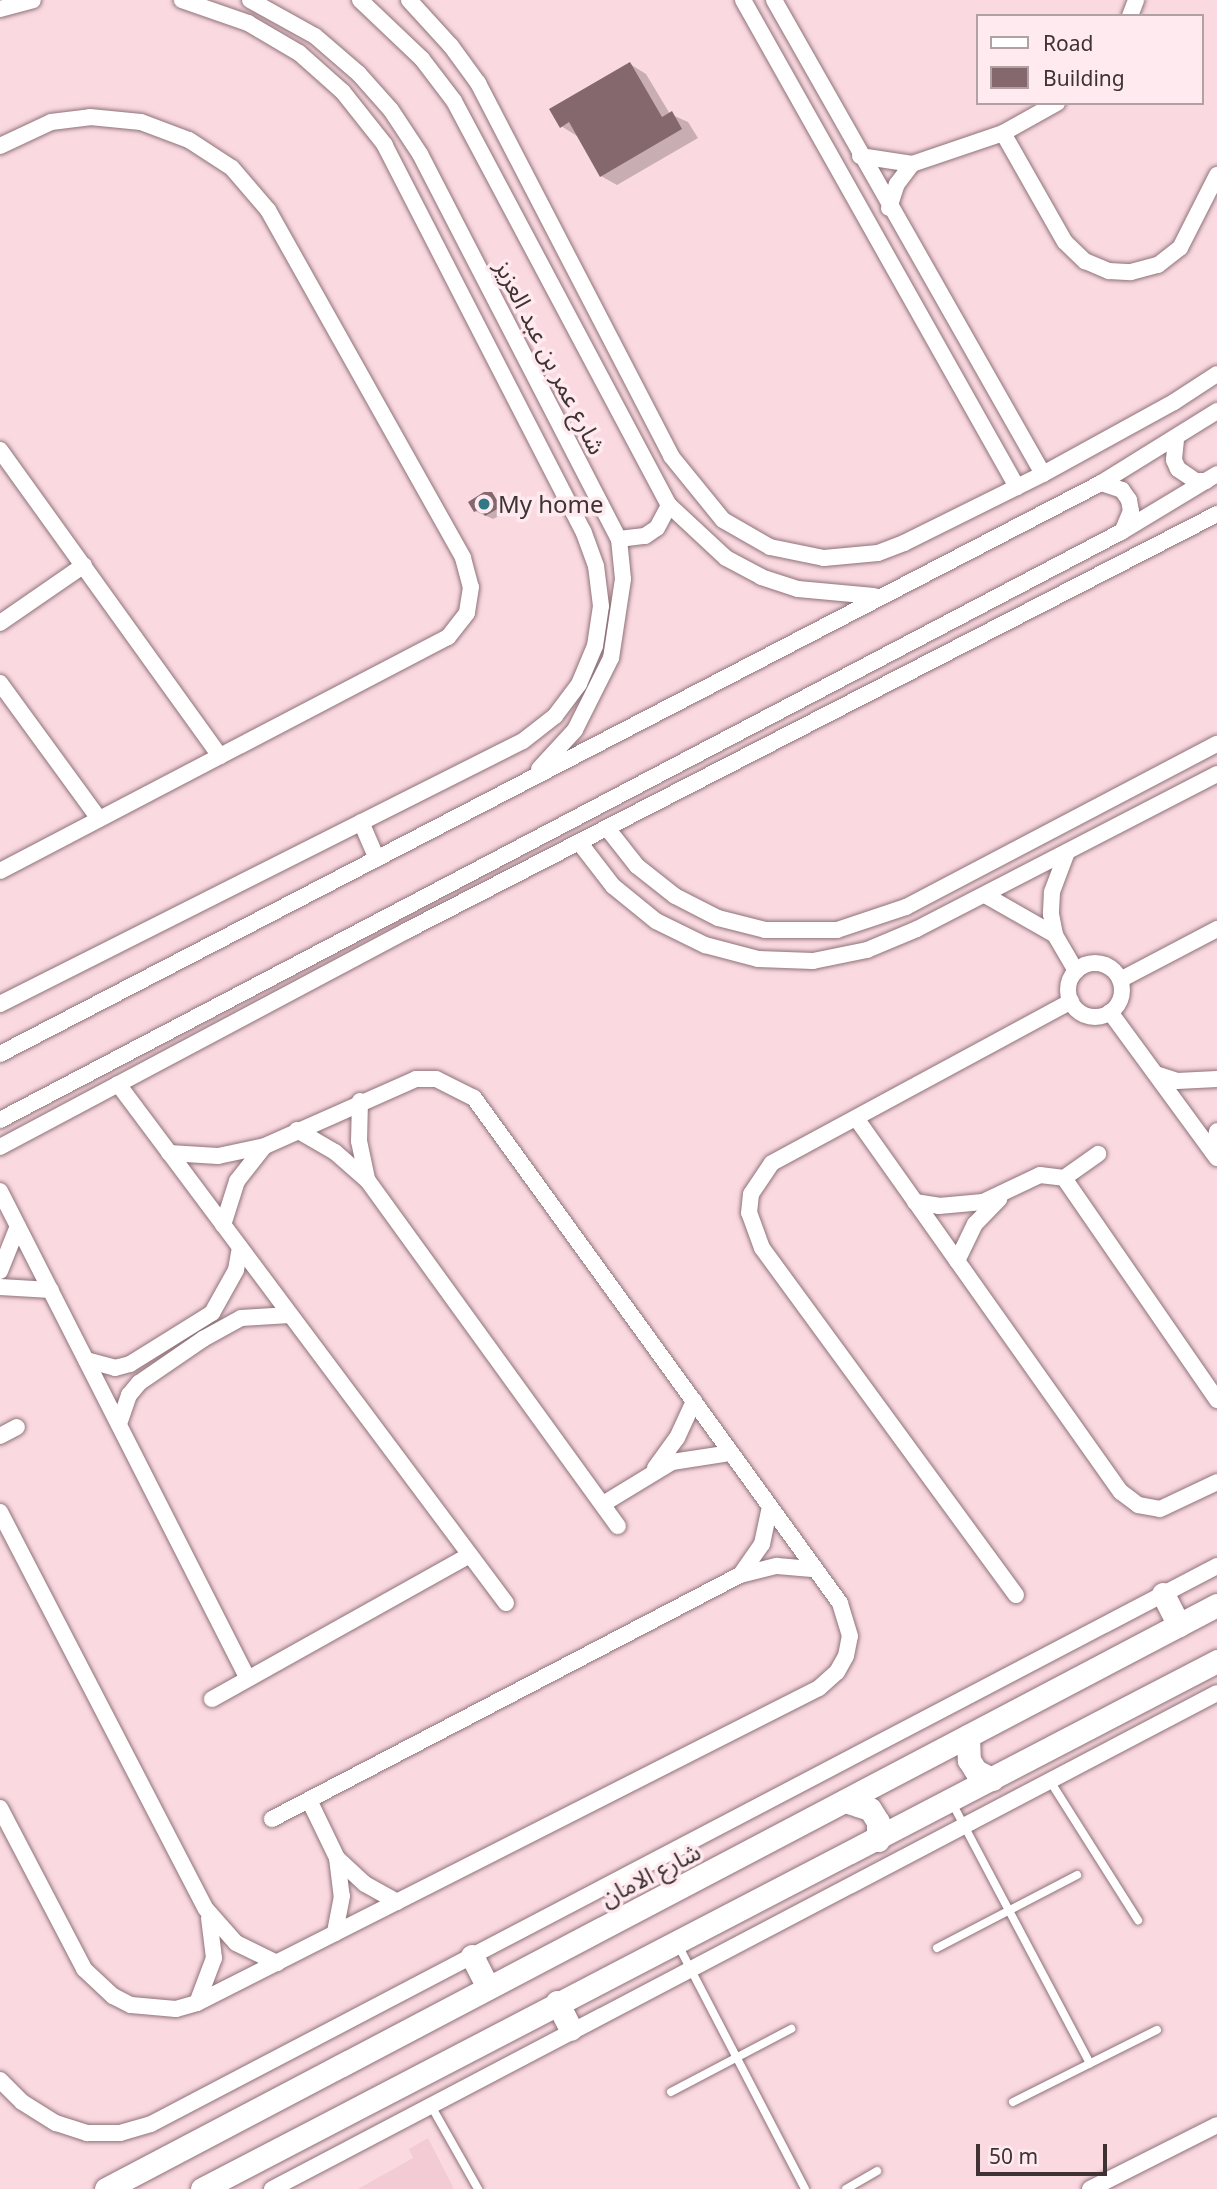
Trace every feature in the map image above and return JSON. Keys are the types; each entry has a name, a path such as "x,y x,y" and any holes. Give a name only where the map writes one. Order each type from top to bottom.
{"street":[{"path":"0,9 33,0"},
{"path":"0,1004 523,741 555,716 579,684 595,646 601,606 596,566 556,481 373,126 343,92 299,53 248,23 181,0"},
{"name":"شارع عمر بن عبد العزيز","path":"250,0 315,36 359,74 391,110 420,154 619,539 620,619 601,683 575,730 519,786"},
{"name":"شارع عمر بن عبد العزيز","path":"360,0 422,59 454,101 669,505 726,558 761,576 811,592 876,596"},
{"path":"409,0 452,46 478,83 563,244 642,407 703,501 746,536 797,555 838,558 878,552 955,521 1174,402 1217,373"},
{"path":"744,0 774,58 1017,487"},
{"path":"774,0 889,208 1043,474"},
{"path":"774,58 798,45"},
{"path":"454,101 478,83"},
{"path":"860,156 912,164 1003,134 1054,105"},
{"path":"0,146 51,122 90,117 141,122 177,135 232,168 268,211 470,575 467,613 448,637 0,871"},
{"path":"1003,134 1065,242 1085,261 1110,271 1131,272 1158,265 1180,248 1217,175"},
{"path":"889,208 897,184 912,164"},
{"path":"537,259 563,244"},
{"path":"622,419 642,407"},
{"path":"0,1054 519,786 876,596 1101,483 1176,440 1217,411"},
{"path":"1176,440 1174,460 1178,470 1196,481 1211,477"},
{"path":"0,450 220,756"},
{"path":"556,481 582,468"},
{"path":"0,1120 394,910 1121,531 1211,477"},
{"path":"1101,483 1122,490 1129,499 1129,522 1121,531"},
{"path":"619,539 645,536 657,528 669,505"},
{"path":"0,1147 406,931 1217,514"},
{"path":"0,623 84,565"},
{"path":"0,682 99,819"},
{"path":"729,735 741,759"},
{"path":"607,828 656,881 718,918 765,930 837,930 906,907 1217,744"},
{"path":"579,842 613,886 656,921 705,945 758,959 813,961 866,950 985,895 1217,774"},
{"path":"361,822 377,859"},
{"path":"1067,852 1052,892 1055,935 1076,971"},
{"path":"985,895 1055,935"},
{"path":"394,910 406,931"},
{"path":"1120,980 1217,929"},
{"path":"1097,963 1111,968 1120,980 1122,994 1110,1012 1093,1016 1071,1002 1068,989 1076,971 1097,963"},
{"path":"1016,1595 753,1232 749,1213 760,1177 772,1163 1071,1002"},
{"path":"1110,1012 1215,1155"},
{"path":"1156,1074 1177,1081 1217,1079"},
{"path":"0,1808 84,1969 97,1984 131,2005 155,2010 197,2003 819,1688 837,1672 850,1636 840,1604 474,1098 447,1082 416,1079 360,1101 265,1146 218,1156 169,1153"},
{"path":"118,1084 506,1603"},
{"path":"360,1101 359,1141 368,1181"},
{"path":"856,1118 1129,1499 1149,1508 1170,1507 1214,1481"},
{"path":"296,1130 335,1152 368,1181 618,1526"},
{"path":"1215,1155 1217,1131"},
{"path":"223,1225 237,1181 265,1146"},
{"path":"915,1202 961,1206 1004,1195 1040,1175 1064,1178 1098,1154"},
{"path":"1064,1178 1215,1395"},
{"path":"0,1191 248,1679"},
{"path":"957,1261 975,1224 1004,1195"},
{"path":"0,1271 18,1226"},
{"path":"86,1360 100,1367 130,1364 212,1313 236,1270 240,1247"},
{"path":"0,1287 51,1290"},
{"path":"119,1424 129,1395 139,1382 203,1339 241,1318 290,1315"},
{"path":"653,1470 677,1438 694,1401"},
{"path":"0,1436 17,1427"},
{"path":"603,1504 653,1470 691,1456 731,1452"},
{"path":"740,1576 762,1544 770,1507"},
{"path":"0,1512 206,1909 236,1943 277,1962"},
{"path":"212,1699 470,1555"},
{"path":"272,1819 740,1576 777,1566 815,1569"},
{"path":"0,2081 22,2102 56,2123 87,2133 120,2133 151,2124 1217,1566"},
{"path":"1163,1594 1179,1625"},
{"name":"شارع الامان","path":"106,2189 1217,1605"},
{"path":"202,2189 557,2001 878,1840 1217,1661"},
{"path":"272,2189 571,2029 1217,1693"},
{"path":"968,1736 969,1760 976,1772 992,1779"},
{"path":"309,1800 337,1858 342,1896 335,1933"},
{"path":"845,1801 870,1809 878,1822 878,1840"},
{"path":"337,1858 365,1884 397,1902"},
{"path":"197,2003 215,1958 206,1909"},
{"path":"472,1956 488,1987"},
{"path":"557,2001 571,2029"},
{"path":"1090,2189 1217,2125"}],"lane":[{"path":"1050,1781 1138,1920"},
{"path":"951,1801 1090,2064"},
{"path":"937,1948 1077,1875"},
{"path":"677,1942 805,2189"},
{"path":"671,2092 792,2029"},
{"path":"1013,2102 1157,2030"},
{"path":"430,2104 478,2189"},
{"path":"846,2189 877,2171"}],"shaded area":[{"path":"428,2138 454,2189 358,2189 413,2158 409,2149"}],"building":[{"path":"630,62 662,117 672,111 682,129 600,177 569,122 560,128 549,109"},
{"name":"My home","path":"484,492 492,492 501,507 485,516 480,509 474,512 468,502"}],"place":[{"name":"My home","path":"484,504"}]}
